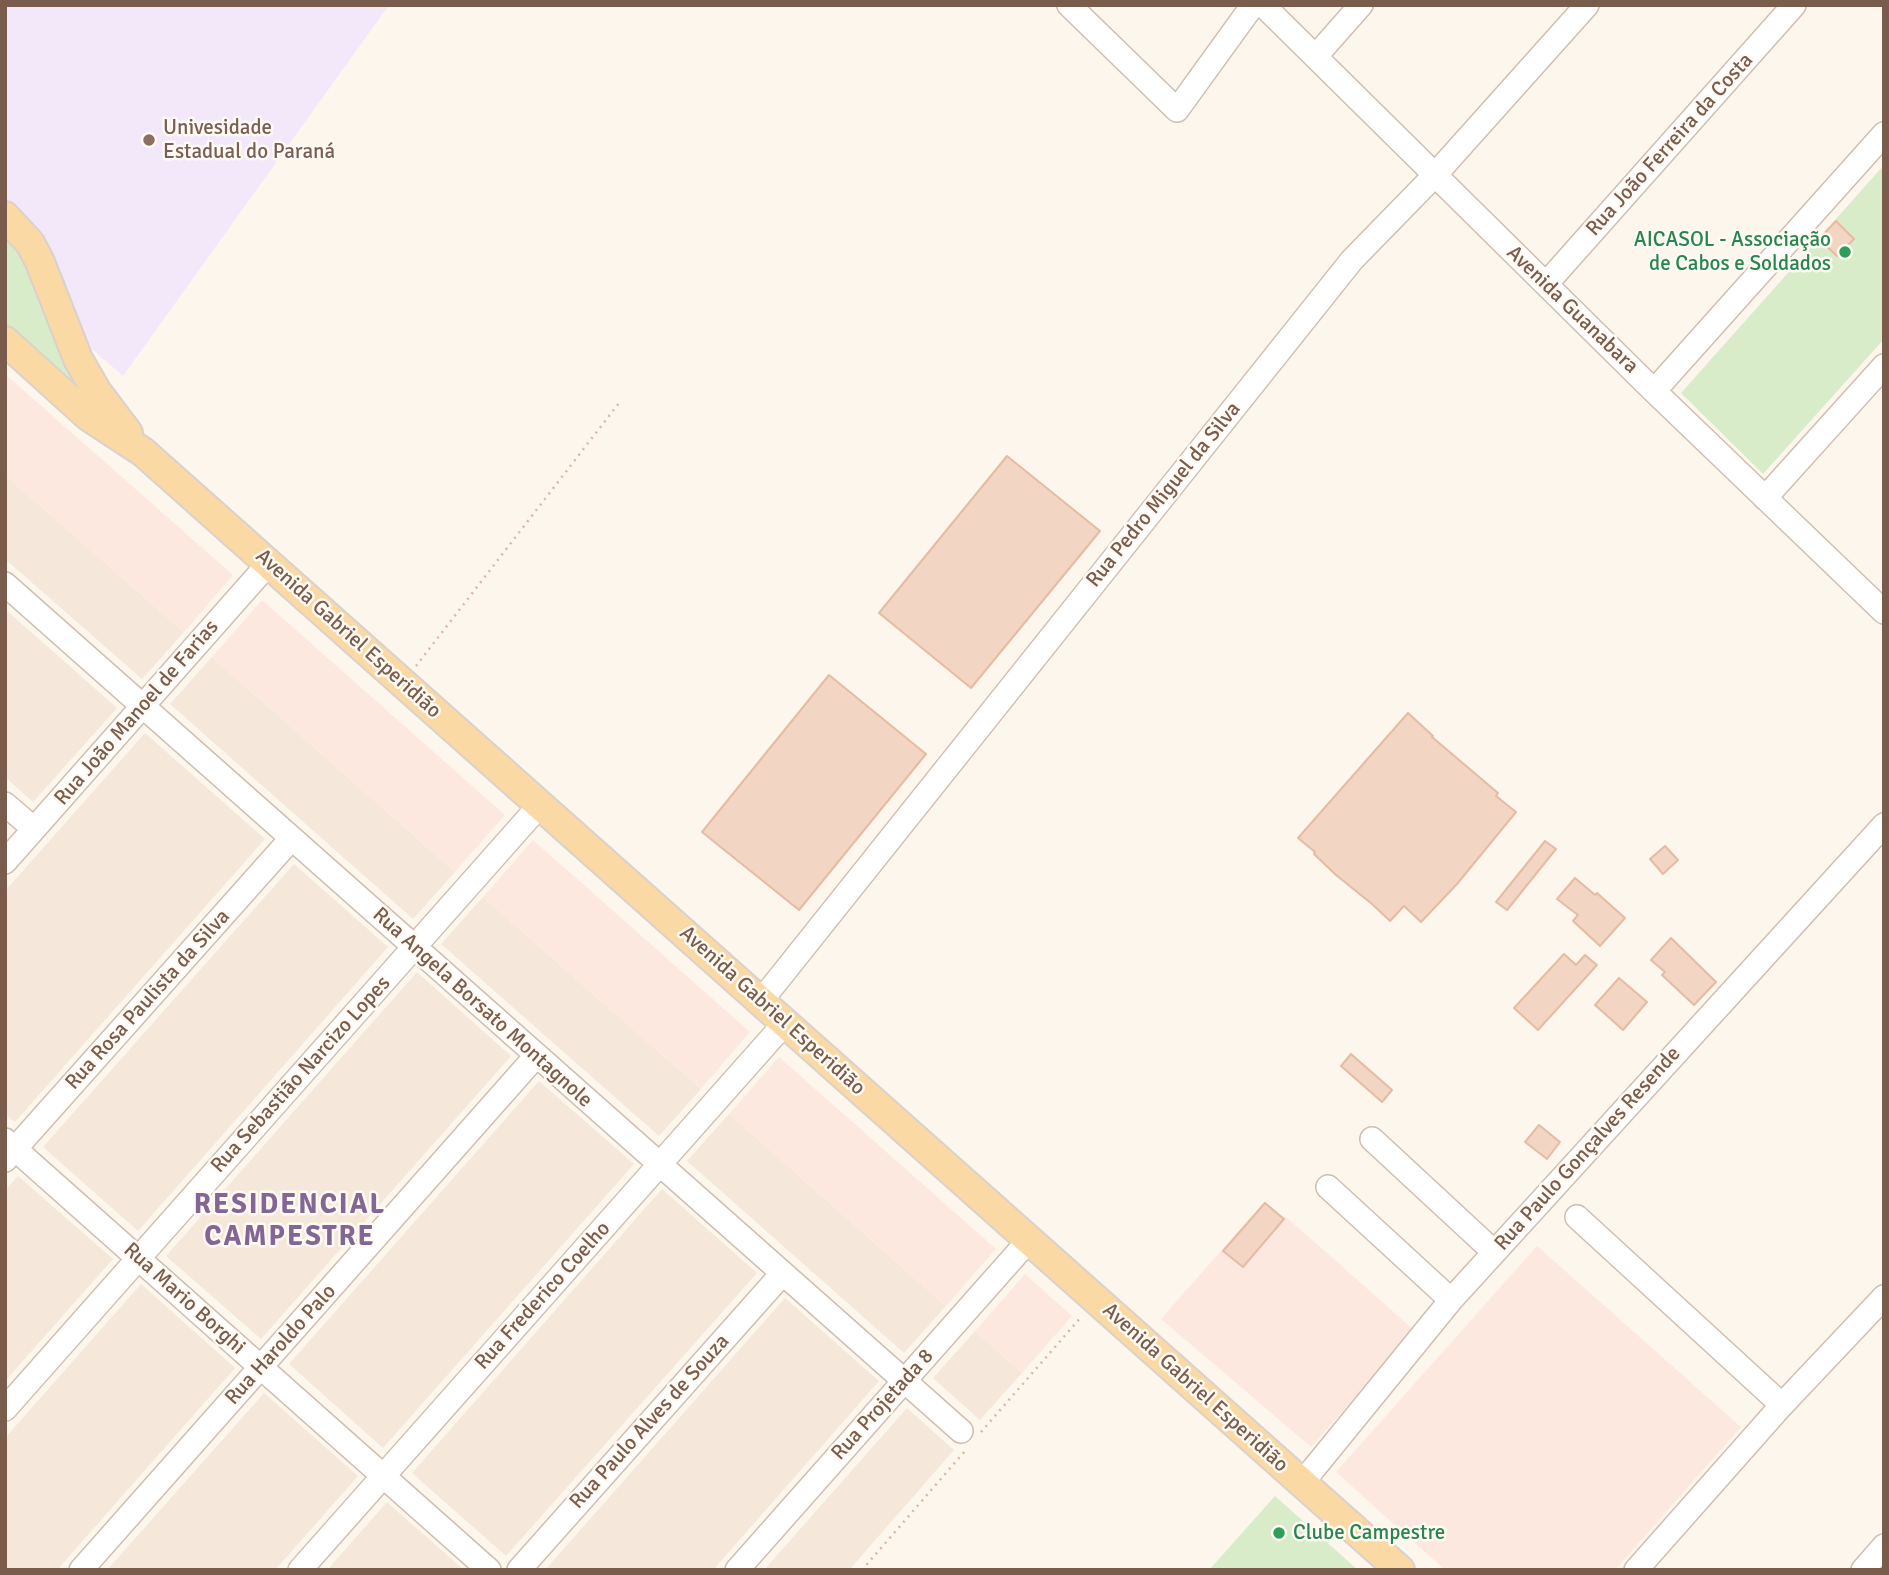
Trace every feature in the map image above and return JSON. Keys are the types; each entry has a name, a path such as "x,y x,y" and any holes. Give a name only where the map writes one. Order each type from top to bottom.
{"main road":[{"name":"Avenida Gabriel Esperidião","path":"5,216 30,243 40,262 78,359 97,393 143,452"},
{"name":"Avenida Gabriel Esperidião","path":"5,341 88,416 143,452 269,563 1400,1570"}],"street":[{"path":"1069,5 1177,110 1253,5"},
{"name":"Avenida Guanabara","path":"1263,5 1654,391 1882,606"},
{"path":"1316,56 1361,5"},
{"name":"Rua Pedro Miguel da Silva","path":"761,1001 1352,260 1434,176 1587,5"},
{"name":"Rua João Ferreira da Costa","path":"1546,284 1794,5"},
{"path":"1654,391 1884,134"},
{"path":"1765,498 1884,366"},
{"name":"Rua João Manoel de Farias","path":"5,862 269,563"},
{"name":"Rua Angela Borsato Montagnole","path":"5,584 961,1430"},
{"path":"5,804 34,830"},
{"name":"Rua Sebastião Narcizo Lopes","path":"5,1409 540,805"},
{"name":"Rua Paulo Gonçalves Resende","path":"1302,1483 1451,1300 1884,825"},
{"name":"Rua Rosa Paulista da Silva","path":"9,1150 291,839"},
{"name":"Rua Frederico Coelho","path":"300,1570 785,1023"},
{"name":"Rua Haroldo Palo","path":"81,1570 536,1056"},
{"path":"1372,1139 1494,1252"},
{"name":"Rua Mario Borghi","path":"9,1150 138,1259 489,1570"},
{"path":"1328,1187 1451,1300"},
{"path":"1577,1217 1782,1405"},
{"name":"Rua Projetada 8","path":"737,1570 1030,1240"},
{"name":"Rua Paulo Alves de Souza","path":"519,1570 782,1274"},
{"path":"1636,1570 1782,1405 1879,1313"},
{"path":"1863,1570 1884,1546"}],"path":[{"path":"403,683 619,403"}],"shaded area":[{"name":"Univesidade Estadual do Paraná","path":"5,5 389,5 123,376 5,274"},
{"path":"5,374 233,575 184,632 5,475"},
{"path":"5,475 184,632 142,679 5,559"},
{"path":"262,600 505,815 455,872 212,657"},
{"path":"5,609 117,708 33,802 5,777"},
{"path":"212,657 455,872 413,919 170,704"},
{"path":"145,733 265,839 15,1122 5,1114 5,891"},
{"path":"533,840 750,1032 701,1089 483,897"},
{"path":"294,864 388,947 138,1231 43,1147"},
{"path":"483,897 701,1089 659,1136 441,944"},
{"path":"417,972 511,1056 261,1339 166,1256"},
{"path":"779,1057 996,1249 946,1306 729,1114"},
{"path":"539,1081 634,1164 383,1448 289,1364"},
{"path":"729,1114 946,1306 904,1353 687,1161"},
{"path":"18,1176 113,1259 5,1381 5,1190"},
{"path":"662,1189 757,1273 506,1556 412,1473"},
{"path":"1264,1202 1283,1218 1285,1216 1414,1330 1311,1447 1161,1319"},
{"path":"1537,1246 1741,1427 1615,1570 1445,1570 1336,1472"},
{"path":"1025,1274 1072,1316 1022,1373 975,1331"},
{"path":"141,1284 235,1368 57,1570 5,1570 5,1438"},
{"path":"785,1298 879,1381 713,1570 545,1570"},
{"path":"975,1331 1022,1373 980,1420 933,1378"},
{"path":"264,1393 358,1476 275,1570 107,1570"},
{"path":"907,1408 954,1450 849,1570 764,1570"},
{"path":"387,1502 464,1570 327,1570"}],"green space":[{"name":"AICASOL - Associação de Cabos e Soldados","path":"1884,165 1884,339 1763,474 1681,393"},
{"path":"5,233 24,256 81,392 5,329"},
{"name":"Clube Campestre","path":"1275,1496 1358,1570 1209,1570"}],"building":[{"path":"1836,221 1854,239 1837,256 1819,239"},
{"path":"1007,456 1100,531 971,688 879,613"},
{"path":"829,675 926,754 799,910 702,832"},
{"path":"1408,713 1516,812 1457,884 1421,922 1404,906 1390,921 1298,838"},
{"path":"1545,841 1556,849 1507,910 1496,902"},
{"path":"1665,846 1678,860 1663,874 1650,859"},
{"path":"1575,878 1625,918 1600,946 1573,921 1578,915 1557,899"},
{"path":"1671,938 1716,982 1694,1005 1662,975 1665,972 1651,960"},
{"path":"1564,954 1576,965 1585,955 1597,965 1538,1030 1514,1008"},
{"path":"1619,978 1647,1002 1623,1030 1595,1005"},
{"path":"1351,1054 1392,1090 1382,1102 1341,1066"},
{"path":"1539,1125 1560,1142 1547,1159 1525,1142"},
{"path":"1265,1203 1284,1219 1243,1267 1223,1251"}],"place":[{"name":"Univesidade Estadual do Paraná","path":"149,140"},
{"name":"AICASOL - Associação de Cabos e Soldados","path":"1845,252"},
{"name":"Clube Campestre","path":"1279,1533"}],"district":[{"name":"RESIDENCIAL CAMPESTRE","path":"290,1222"}]}
